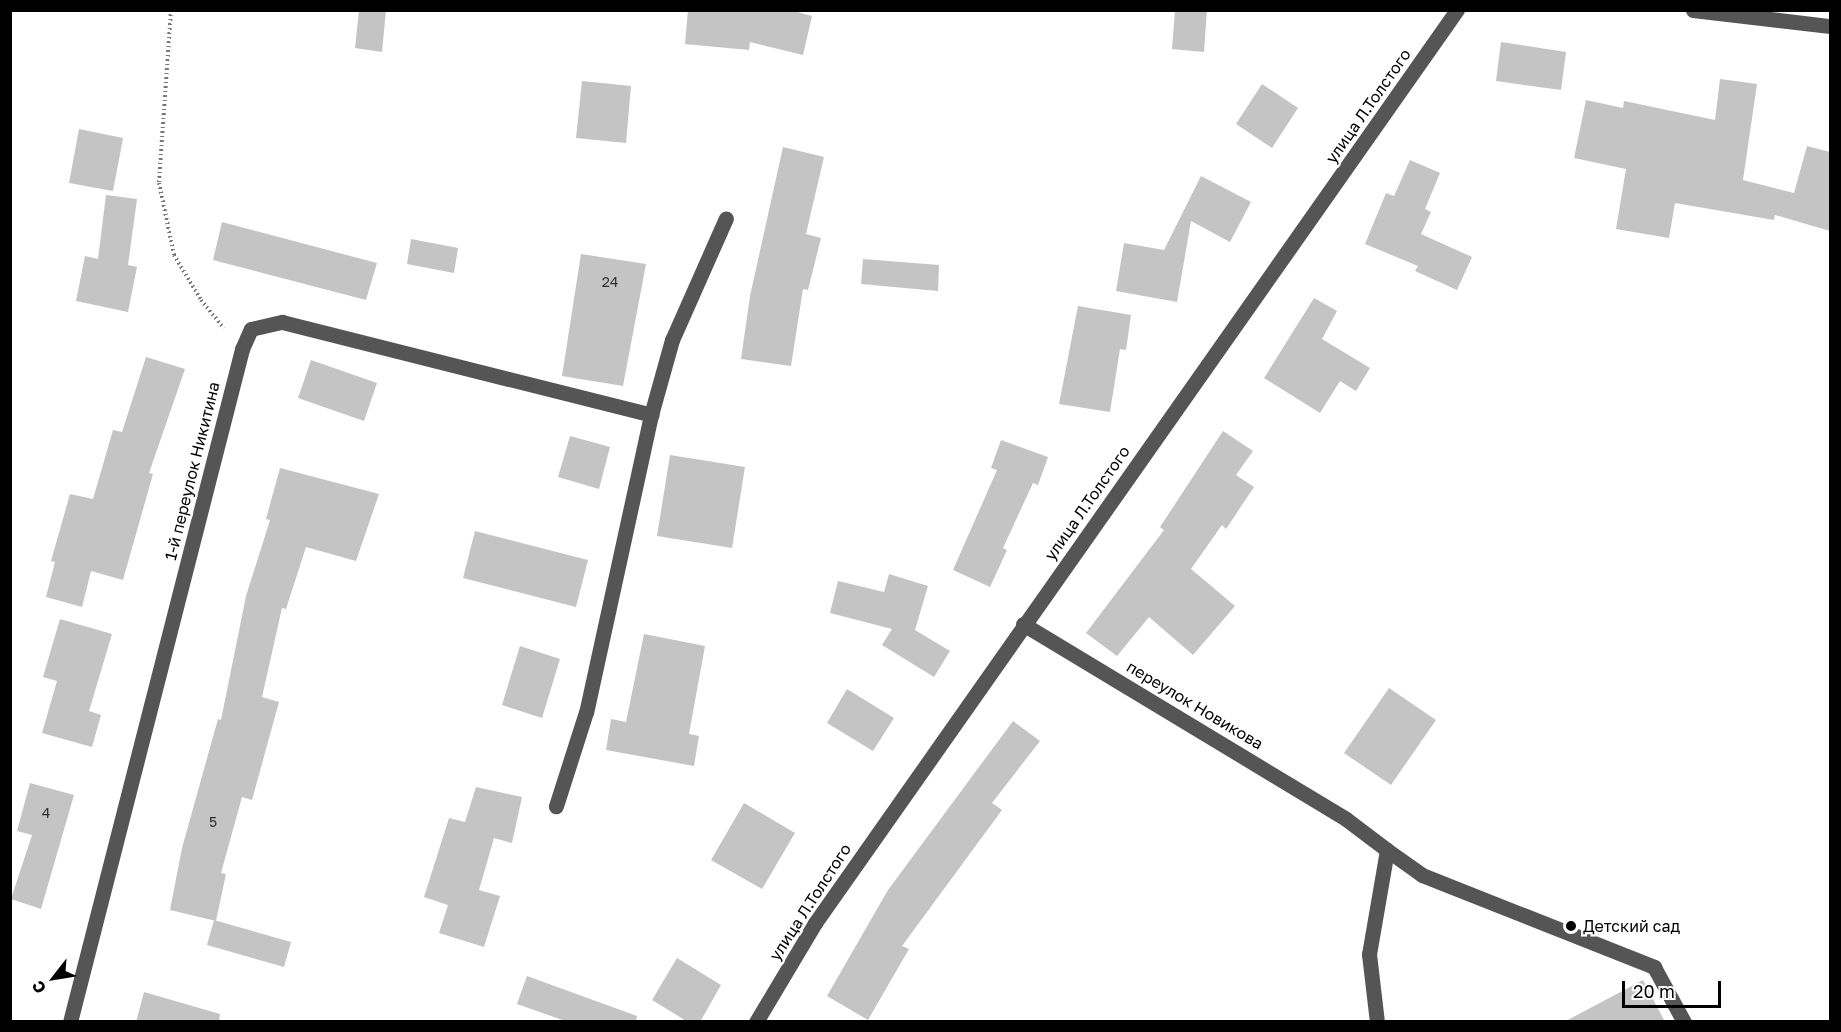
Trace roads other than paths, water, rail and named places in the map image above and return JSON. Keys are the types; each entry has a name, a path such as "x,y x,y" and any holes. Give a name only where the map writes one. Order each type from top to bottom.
{"street":[{"name":"улица Л.Толстого","path":"756,1022 815,923 1023,624 1457,10"},
{"path":"1693,10 1830,26"},
{"path":"556,806 586,712 651,415 687,300 726,218"},
{"name":"1-й переулок Никитина","path":"70,1022 242,349 251,329 282,322 651,415"},
{"name":"переулок Новикова","path":"1023,624 1346,819 1422,875 1653,967 1684,1022"},
{"path":"1377,1022 1369,954 1386,850"}],"place":[{"name":"Детский сад","path":"1571,926"}]}
